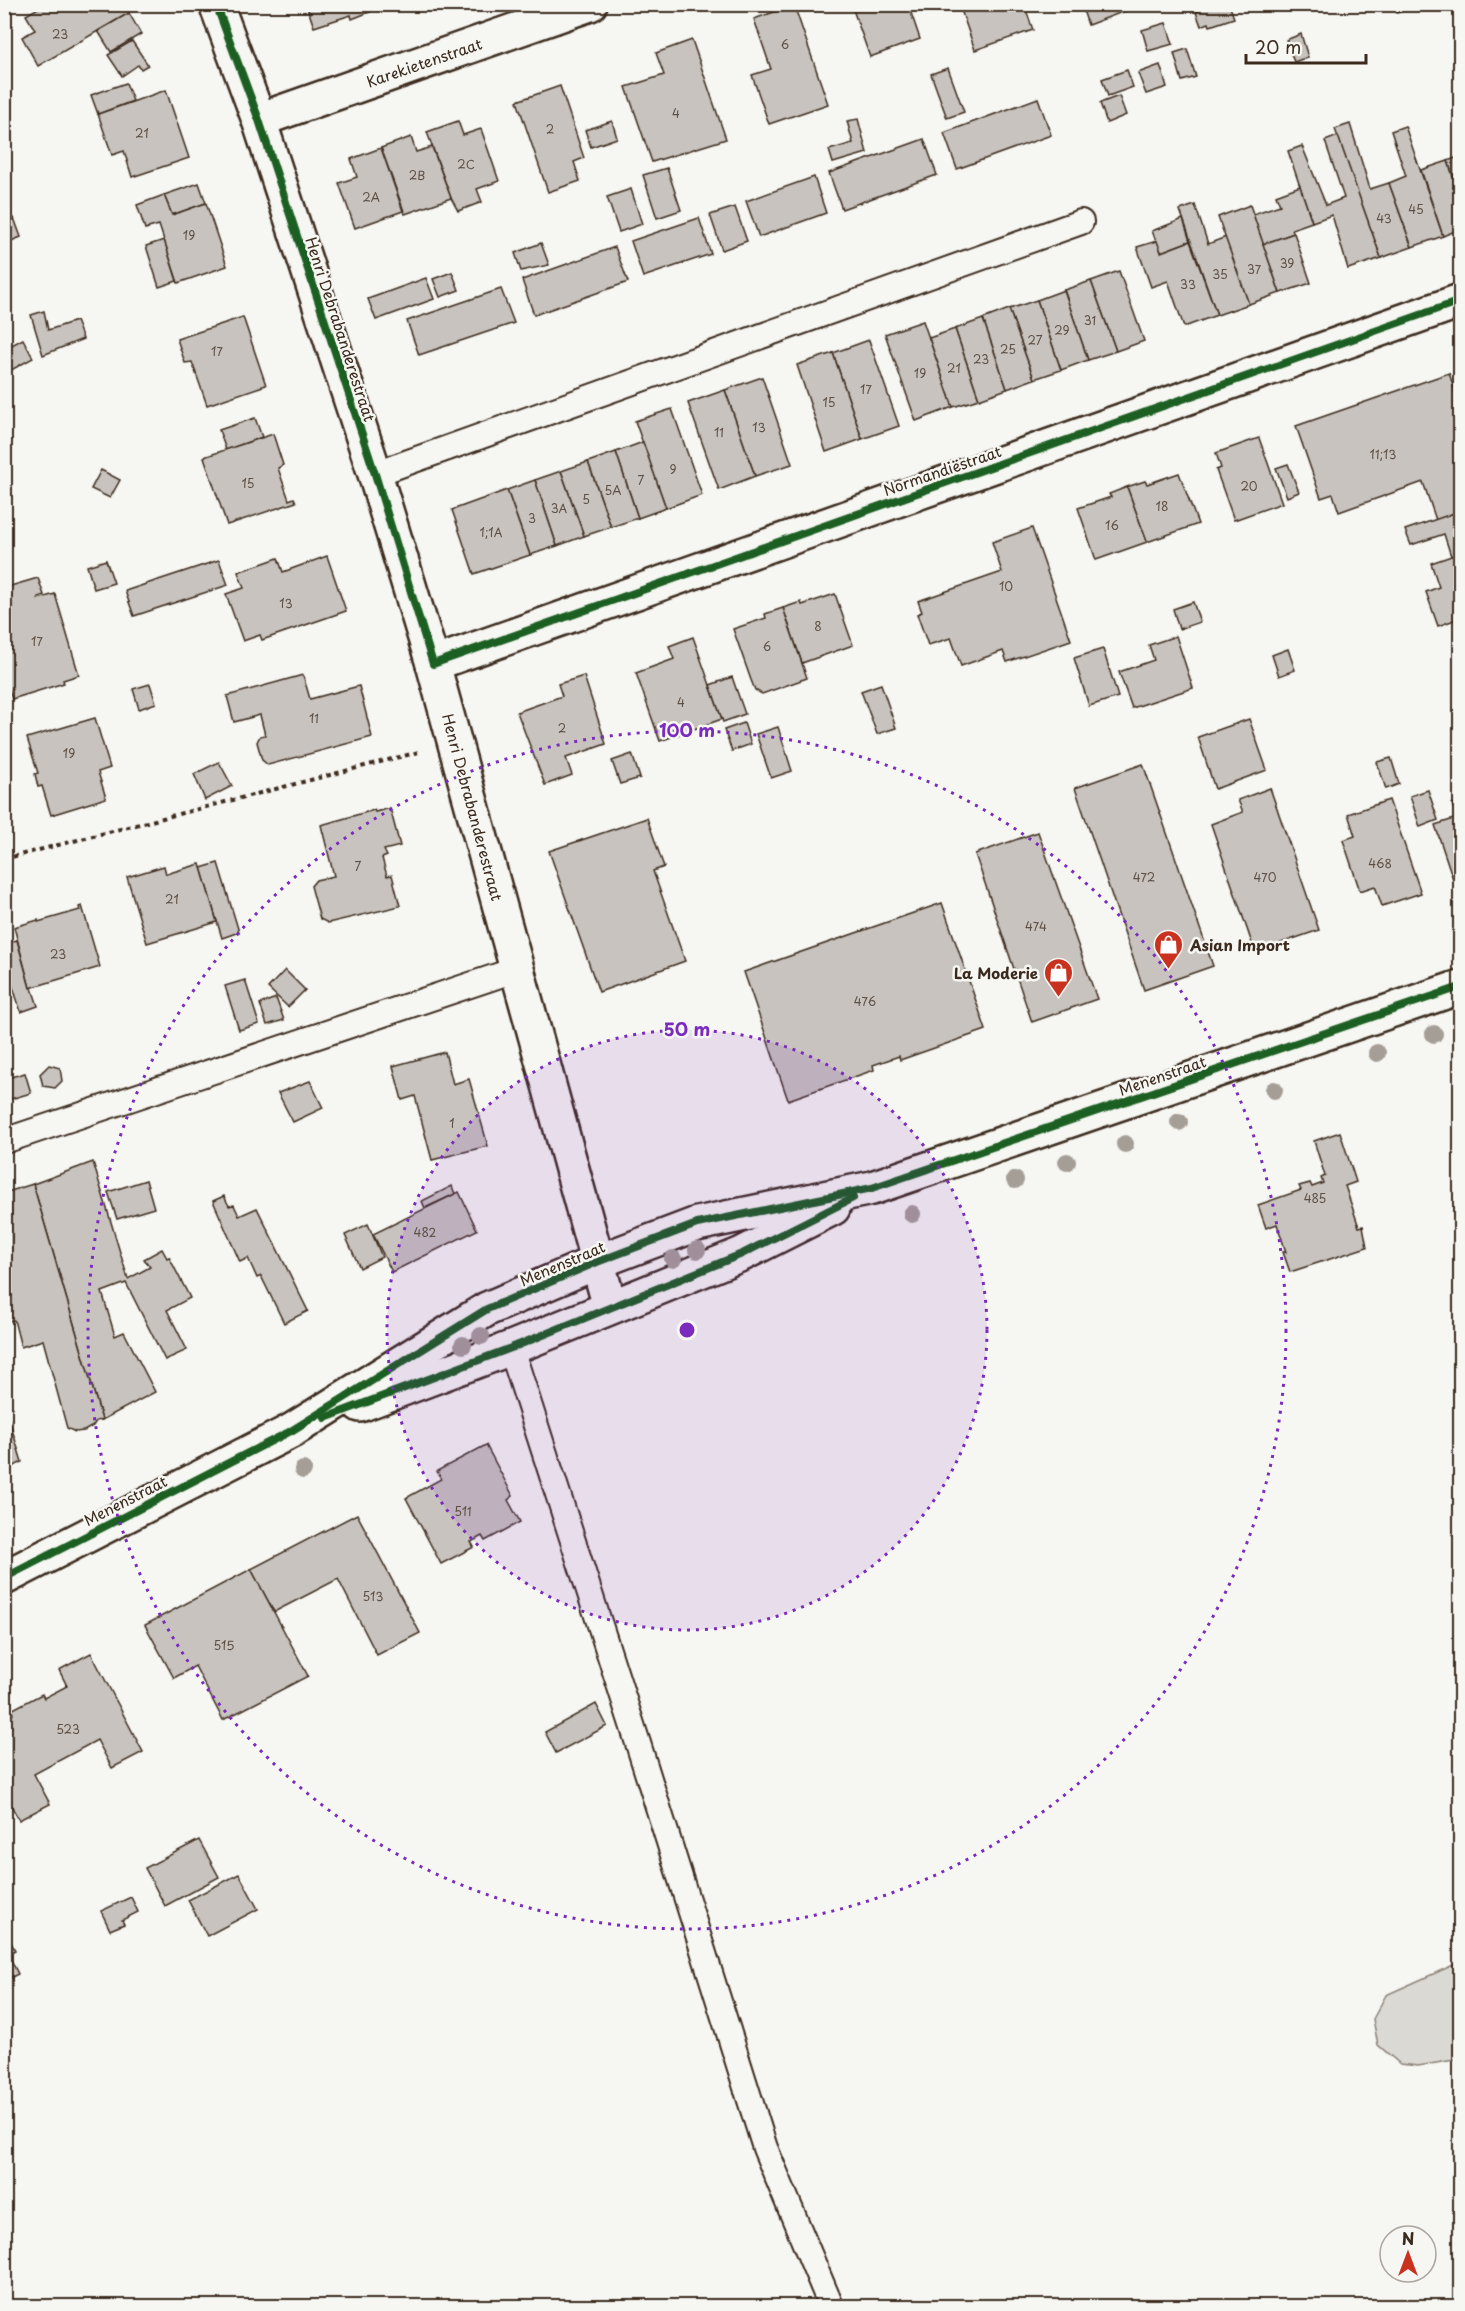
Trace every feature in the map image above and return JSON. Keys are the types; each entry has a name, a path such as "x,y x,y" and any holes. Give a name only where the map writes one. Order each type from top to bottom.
{"street":[{"name":"Henri Debrabanderestraat","path":"216,4 259,120 375,474 433,664 610,1307"},
{"name":"Karekietenstraat","path":"259,120 590,4"},
{"name":"Normandiëstraat","path":"433,664 1461,302"},
{"name":"Menenstraat","path":"4,1578 291,1431 487,1309 597,1262 697,1224 872,1188 1461,987"},
{"name":"Menenstraat","path":"291,1431 511,1348 742,1254 872,1188"}],"lane":[{"path":"375,474 1081,222"},
{"path":"4,1141 518,969"},
{"path":"511,1348 633,1726 765,2148 831,2307"}],"path":[{"path":"4,859 455,743"}],"shaded area":[{"path":"1460,1962 1460,2059 1418,2066 1400,2064 1378,2045 1373,2019 1386,1995"}],"building":[{"path":"45,4 124,4 129,13 38,66 22,37 35,30 26,15"},
{"path":"306,4 370,4 372,11 352,19 351,15 314,27"},
{"path":"851,4 908,4 920,39 870,57"},
{"path":"959,4 1024,4 1033,30 975,50"},
{"path":"1081,4 1141,4 1141,5 1088,25"},
{"path":"1211,4 1229,4 1234,18 1210,26 1209,23 1201,26 1196,12"},
{"path":"1395,4 1420,4 1397,13"},
{"path":"794,5 828,104 769,124 752,75 771,69 754,19"},
{"path":"129,13 141,34 111,52 98,31"},
{"path":"1166,23 1173,44 1148,51 1142,30"},
{"path":"1301,34 1308,57 1294,62 1286,40"},
{"path":"692,40 726,139 652,162 626,87 664,75 656,53"},
{"path":"132,41 148,65 141,69 138,65 122,76 108,55"},
{"path":"1187,49 1196,77 1182,81 1174,53"},
{"path":"1160,65 1167,87 1146,94 1138,73"},
{"path":"948,68 964,112 947,118 931,74"},
{"path":"1127,70 1133,87 1108,96 1102,79"},
{"path":"126,83 133,101 98,114 91,95"},
{"path":"560,86 584,158 574,162 580,181 548,192 517,101"},
{"path":"166,90 189,158 132,177 124,151 112,155 98,114"},
{"path":"1119,96 1126,115 1107,123 1100,103"},
{"path":"1038,98 1051,135 957,169 944,133"},
{"path":"858,119 867,153 833,163 829,150 853,143 847,121"},
{"path":"458,121 463,135 481,129 499,181 477,189 482,202 458,211 427,132"},
{"path":"612,121 617,138 591,147 585,130"},
{"path":"1350,124 1370,189 1389,183 1412,247 1381,258 1335,129"},
{"path":"1405,126 1443,236 1412,247 1389,183 1406,176 1391,131"},
{"path":"1338,136 1381,258 1348,269 1332,215 1312,222 1288,151 1302,146 1326,205 1344,198 1325,141"},
{"path":"411,137 416,152 432,147 451,198 405,214 381,148"},
{"path":"924,139 937,175 842,209 829,173"},
{"path":"381,148 403,211 355,228 339,183 357,177 351,159"},
{"path":"1460,156 1460,198 1448,161"},
{"path":"1448,161 1460,198 1460,229 1443,236 1421,170"},
{"path":"667,168 681,210 657,218 643,175"},
{"path":"814,177 826,213 759,237 746,201"},
{"path":"199,183 206,203 172,215 164,195"},
{"path":"1300,186 1312,222 1292,229 1294,233 1263,244 1253,214 1280,205 1276,195"},
{"path":"631,189 642,224 619,232 607,197"},
{"path":"164,195 172,215 206,203 227,266 178,283 159,225 145,229 137,205"},
{"path":"1195,205 1208,244 1226,237 1249,304 1217,315 1180,210"},
{"path":"1250,205 1280,293 1249,304 1218,217"},
{"path":"735,207 747,241 722,250 710,215"},
{"path":"14,218 21,237 9,242 4,230 4,221"},
{"path":"699,218 711,254 643,277 631,241"},
{"path":"1183,219 1190,241 1161,252 1152,231"},
{"path":"1294,233 1311,283 1280,293 1263,244"},
{"path":"164,240 177,281 159,287 146,246"},
{"path":"1157,241 1161,252 1190,241 1217,315 1184,327 1168,281 1151,287 1137,247"},
{"path":"541,243 549,265 521,271 515,253"},
{"path":"615,247 628,282 534,315 522,280"},
{"path":"1119,271 1144,341 1116,351 1091,281"},
{"path":"452,272 459,290 440,297 433,279"},
{"path":"426,278 434,299 376,320 368,299"},
{"path":"1091,281 1116,351 1088,360 1064,290"},
{"path":"501,289 514,323 419,355 407,321"},
{"path":"1064,290 1088,360 1061,370 1037,300"},
{"path":"1037,300 1061,370 1034,379 1009,309"},
{"path":"1009,309 1034,379 1007,389 983,319"},
{"path":"44,311 48,330 76,321 83,339 43,355 31,315"},
{"path":"243,317 266,385 207,405 192,362 185,363 177,339"},
{"path":"983,319 1007,389 979,399 955,329"},
{"path":"923,321 953,407 916,421 885,334"},
{"path":"955,329 979,399 953,407 929,338"},
{"path":"23,339 33,358 4,374 4,349"},
{"path":"869,340 899,426 862,439 833,353"},
{"path":"833,353 862,439 826,452 797,365"},
{"path":"1449,373 1460,406 1460,511 1436,520 1423,482 1339,512 1333,494 1321,498 1296,426"},
{"path":"762,377 792,464 755,476 725,390"},
{"path":"725,390 755,476 719,490 688,403"},
{"path":"672,409 702,495 666,508 635,421"},
{"path":"255,418 262,437 226,450 219,430"},
{"path":"273,434 283,465 278,468 289,500 294,498 296,502 227,525 204,457"},
{"path":"1259,438 1282,503 1234,520 1216,470 1221,468 1216,453"},
{"path":"643,442 666,508 638,518 616,452"},
{"path":"616,452 638,518 611,527 588,462"},
{"path":"588,462 611,527 584,536 561,471"},
{"path":"1288,464 1299,492 1287,497 1276,468"},
{"path":"101,470 120,480 110,498 91,489"},
{"path":"561,471 584,536 557,546 535,480"},
{"path":"1179,473 1198,524 1147,542 1127,487 1145,481 1147,484"},
{"path":"535,480 557,546 530,555 507,490"},
{"path":"1127,487 1147,542 1096,560 1078,508 1111,497 1109,494"},
{"path":"507,490 530,555 474,574 452,510"},
{"path":"1460,511 1460,553 1451,556 1444,534 1411,545 1405,530"},
{"path":"1032,528 1071,640 1007,662 1003,651 961,666 951,638 928,645 917,614 922,612 918,601 1002,572 992,542"},
{"path":"1460,553 1460,618 1438,626 1426,592 1439,587 1431,563"},
{"path":"327,556 346,611 262,640 260,635 243,641 226,594 244,588 238,572 278,558 283,572"},
{"path":"106,560 114,583 94,589 87,566"},
{"path":"219,560 228,585 134,616 125,591"},
{"path":"38,578 44,595 38,599 55,594 79,675 63,680 64,683 12,699 4,675 4,607 11,605 7,587"},
{"path":"835,594 853,645 802,663 783,608 801,602 802,605"},
{"path":"1193,602 1200,622 1179,629 1173,609"},
{"path":"783,608 807,678 762,694 755,690 733,629 766,618 765,614"},
{"path":"1176,636 1193,688 1132,708 1119,672 1154,660 1149,645"},
{"path":"693,637 722,719 660,741 636,673 674,659 669,646"},
{"path":"1103,649 1118,697 1089,706 1074,658"},
{"path":"1288,649 1295,670 1279,676 1272,655"},
{"path":"303,675 310,699 359,686 372,737 268,765 262,760 257,742 260,736 265,735 260,715 234,722 227,696"},
{"path":"584,676 606,744 566,758 572,775 545,785 517,712 562,696 558,684"},
{"path":"732,677 745,714 723,722 710,685"},
{"path":"150,684 156,703 139,709 133,689"},
{"path":"881,684 896,728 877,734 861,691"},
{"path":"95,718 110,768 98,772 106,798 51,815 42,786 38,787 35,774 38,773 27,738"},
{"path":"1249,719 1267,770 1215,789 1198,737"},
{"path":"744,723 751,744 732,751 724,730"},
{"path":"778,727 792,771 771,778 756,734"},
{"path":"632,754 640,778 620,784 612,761"},
{"path":"1391,758 1399,784 1386,789 1377,762"},
{"path":"219,762 232,786 205,800 194,774"},
{"path":"1143,764 1213,966 1144,990 1075,788"},
{"path":"1270,788 1319,930 1255,952 1211,824 1243,812 1238,800"},
{"path":"1428,790 1438,820 1420,827 1410,796"},
{"path":"1389,800 1421,893 1382,906 1375,886 1360,891 1343,840 1355,836 1348,814"},
{"path":"1460,802 1460,880 1454,882 1435,825 1457,818 1452,804"},
{"path":"390,808 400,846 384,850 387,856 382,858 387,876 392,875 400,906 328,923 320,919 311,886 316,880 334,876 321,825 374,810 375,812"},
{"path":"647,818 664,867 653,871 685,961 599,992 549,851"},
{"path":"1038,832 1097,999 1032,1022 975,854"},
{"path":"218,863 239,932 222,938 201,868"},
{"path":"200,864 217,922 147,943 127,877 164,866 166,874"},
{"path":"942,903 986,1030 900,1060 899,1056 873,1065 874,1070 788,1100 744,972"},
{"path":"82,906 100,967 30,988 14,927 80,910 79,907"},
{"path":"17,940 30,988 32,988 38,1006 21,1012 4,959 4,944"},
{"path":"285,970 305,990 288,1007 268,988"},
{"path":"245,980 259,1024 239,1030 225,986"},
{"path":"276,998 284,1020 267,1025 260,1004"},
{"path":"445,1052 453,1084 469,1079 488,1146 432,1160 415,1096 402,1100 393,1066"},
{"path":"49,1065 60,1068 62,1081 55,1088 43,1086 40,1074"},
{"path":"25,1073 31,1093 4,1101 4,1079"},
{"path":"310,1081 323,1108 293,1122 278,1093"},
{"path":"1340,1132 1356,1182 1345,1186 1359,1227 1363,1226 1367,1247 1290,1272 1277,1224 1266,1228 1258,1205 1301,1190 1299,1186 1310,1183 1312,1187 1323,1183 1321,1178 1325,1176 1314,1141"},
{"path":"93,1162 128,1279 150,1267 144,1259 162,1249 167,1258 169,1257 190,1298 167,1310 187,1350 165,1360 126,1283 102,1292 115,1336 124,1332 155,1392 102,1420 33,1184"},
{"path":"146,1180 154,1208 117,1219 108,1192"},
{"path":"33,1184 102,1420 96,1421 93,1426 84,1431 75,1432 67,1428 43,1340 21,1347 14,1320 4,1319 4,1193"},
{"path":"452,1186 455,1194 425,1208 422,1201"},
{"path":"459,1192 477,1230 392,1272 373,1234"},
{"path":"224,1196 229,1206 234,1205 239,1216 257,1208 308,1311 284,1323 261,1276 257,1278 248,1258 240,1262 213,1201"},
{"path":"368,1224 382,1257 360,1268 345,1235"},
{"path":"4,1403 22,1462 4,1472"},
{"path":"486,1445 513,1496 508,1500 520,1522 485,1541 482,1536 471,1542 474,1547 441,1564 406,1498 441,1479 437,1471"},
{"path":"357,1514 420,1633 377,1655 338,1579 274,1612 251,1569"},
{"path":"251,1569 308,1676 223,1720 195,1666 174,1678 145,1625"},
{"path":"91,1653 143,1752 112,1768 97,1740 34,1774 50,1804 19,1820 4,1792 4,1719 13,1714 11,1710 42,1694 44,1698 67,1686 59,1670"},
{"path":"596,1704 607,1726 556,1753 545,1732"},
{"path":"199,1840 219,1877 165,1906 145,1868"},
{"path":"239,1874 258,1909 207,1936 188,1900"},
{"path":"131,1897 138,1912 122,1920 124,1924 110,1930 101,1911"},
{"path":"7,1935 15,1950 8,1954 18,1974 4,1981 4,1936"}],"cycle path":[{"path":"216,4 259,120 375,474 433,664 1460,301"},
{"path":"4,1578 291,1431 487,1309 597,1262 697,1224 872,1188 1460,987"},
{"path":"325,1418 511,1348 742,1254 853,1198"}],"place":[{"name":"Asian Import","path":"1169,970"},
{"name":"La Moderie","path":"1059,998"}]}
